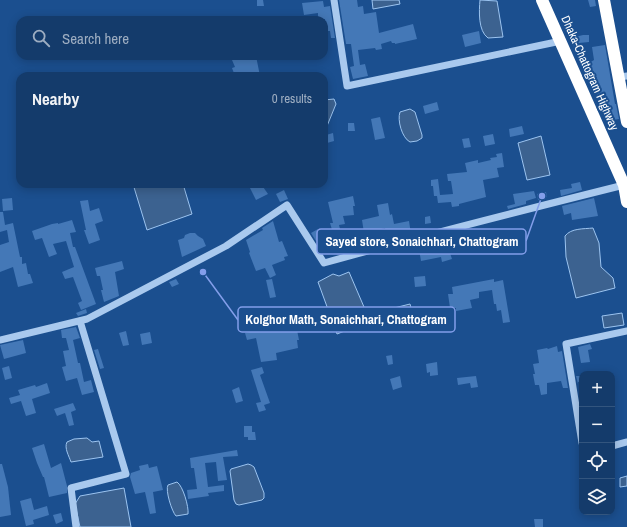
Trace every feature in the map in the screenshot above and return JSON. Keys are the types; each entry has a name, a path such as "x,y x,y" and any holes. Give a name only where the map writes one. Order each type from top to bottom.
{"highway":[{"name":"Dhaka-Chattogram Highway","path":"542,0 624,185 627,202"},
{"name":"Dhaka-Chattogram Highway","path":"604,0 623,82 627,122"}],"street":[{"path":"334,0 347,86 561,41"},
{"path":"0,340 87,319 226,246 288,205 324,263 413,238 624,185"},
{"path":"76,527 71,488 126,474 80,320"},
{"path":"579,424 566,344 627,331"},
{"path":"615,445 627,442"}],"water":[{"path":"372,0 399,0 400,4 373,9"},
{"path":"480,0 497,1 503,37 488,38 482,31 479,10"},
{"path":"334,99 336,104 328,124 328,100"},
{"path":"410,109 415,112 422,138 417,141 410,142 403,133 399,115 400,112"},
{"path":"541,136 550,175 527,180 518,143"},
{"path":"134,188 184,188 192,214 147,230"},
{"path":"593,228 599,243 601,267 613,278 615,288 576,298 566,257 565,236 574,230"},
{"path":"349,272 370,321 337,334 318,282 333,274 339,276"},
{"path":"410,304 415,323 399,327 394,308"},
{"path":"622,313 624,325 604,328 602,316"},
{"path":"87,438 92,442 99,441 103,457 71,462 66,449 67,442 74,439"},
{"path":"248,464 254,467 264,493 264,498 262,500 239,505 236,504 234,500 230,471 231,469"},
{"path":"627,476 627,486 620,487 620,478"},
{"path":"177,482 185,497 188,507 188,514 176,516 169,501 167,488 168,485"},
{"path":"124,488 131,527 80,527 75,504 80,496"}],"building":[{"path":"257,0 263,0 264,6 257,6"},
{"path":"339,0 357,0 358,7 363,6 364,14 376,12 379,33 413,24 417,39 395,44 391,41 381,44 382,49 376,50 375,48 358,50 360,65 365,64 368,76 353,79 350,67 354,66 351,44 346,44"},
{"path":"588,0 595,0 596,6 590,7"},
{"path":"323,1 324,7 330,6 335,38 331,38 330,31 328,31 328,16 318,16 318,13 304,15 302,3"},
{"path":"479,31 481,43 465,47 462,35"},
{"path":"589,35 589,42 579,43 580,45 574,47 571,38"},
{"path":"605,45 619,119 607,121 604,106 602,106 584,66 594,60 592,47"},
{"path":"232,60 257,60 259,72 234,72 232,68 235,67"},
{"path":"437,102 439,110 425,114 423,106"},
{"path":"380,117 385,138 375,140 371,119"},
{"path":"348,123 354,123 355,131 348,131"},
{"path":"522,126 524,134 510,137 509,129"},
{"path":"333,133 334,141 328,143 328,134"},
{"path":"493,134 495,144 485,146 483,136"},
{"path":"469,138 471,147 464,148 462,139"},
{"path":"502,153 504,167 497,168 499,177 483,180 486,197 452,207 451,202 438,203 437,196 434,196 431,180 438,179 440,195 453,194 451,181 448,181 447,174 467,172 465,163 478,160 478,163 491,160 490,158 497,157 496,154"},
{"path":"580,182 582,190 561,196 560,190 572,188 571,184"},
{"path":"250,188 264,188 268,194 256,200"},
{"path":"284,190 288,199 280,202 276,194"},
{"path":"534,191 536,198 526,201 526,204 508,209 507,206 515,204 513,194"},
{"path":"546,192 547,197 538,200 537,194"},
{"path":"353,196 355,206 353,206 354,215 343,216 345,224 339,225 343,241 336,243 330,223 333,223 328,202"},
{"path":"12,198 13,210 3,211 2,199"},
{"path":"594,198 598,216 572,220 571,213 564,215 562,206"},
{"path":"88,200 90,211 99,208 103,221 95,224 100,240 89,244 84,230 86,230 80,201"},
{"path":"388,203 390,215 392,214 394,224 409,221 411,234 403,236 402,233 387,236 385,228 364,233 362,220 379,216 377,205"},
{"path":"0,212 3,212 5,225 13,223 20,257 22,257 22,264 26,263 28,274 30,274 33,283 18,287 13,267 0,272 0,245 9,242 7,230 0,232"},
{"path":"430,216 431,223 425,224 425,217"},
{"path":"72,220 76,232 70,233 73,247 75,247 96,304 81,310 78,303 82,301 73,277 65,279 62,272 74,267 66,241 53,244 57,254 49,257 42,238 35,240 32,231 52,224"},
{"path":"273,221 279,242 282,241 288,256 284,257 285,260 272,265 276,275 270,278 265,268 256,271 246,240 263,230 262,228"},
{"path":"318,229 323,237 316,241 311,233"},
{"path":"195,233 203,239 206,246 182,257 178,240 184,238 185,235"},
{"path":"428,240 429,249 447,244 452,259 442,262 441,257 421,261 418,243"},
{"path":"122,261 124,269 115,272 119,296 104,302 100,276 97,276 95,268"},
{"path":"425,276 426,286 415,287 414,277"},
{"path":"176,279 179,284 172,287 169,282"},
{"path":"272,279 276,297 270,298 266,280"},
{"path":"494,279 494,282 503,280 510,322 503,323 501,310 497,311 496,304 494,304 492,290 479,292 479,298 470,300 472,308 456,311 456,308 450,308 448,294 453,294 452,287"},
{"path":"86,309 87,313 78,316 76,313"},
{"path":"304,313 306,324 296,325 299,340 297,340 298,348 276,353 277,360 261,362 256,338 247,340 245,333 255,331 255,317 261,316 263,323 297,316 296,314"},
{"path":"76,327 80,338 73,340 78,363 80,363 84,382 91,380 94,392 82,395 77,378 66,381 62,367 66,366 63,351 69,350 66,338 62,338 61,330"},
{"path":"126,331 129,345 123,346 119,333"},
{"path":"150,332 152,343 142,345 140,334"},
{"path":"23,340 26,353 4,359 0,345"},
{"path":"590,344 592,349 588,350 590,362 581,363 578,347"},
{"path":"557,346 558,352 562,351 568,388 563,388 561,381 547,383 547,394 541,395 539,385 535,385 533,374 535,374 533,364 539,363 537,350"},
{"path":"98,349 104,368 100,369 94,350"},
{"path":"392,355 393,364 388,365 386,356"},
{"path":"437,362 438,375 430,376 430,372 427,373 426,364"},
{"path":"9,366 12,378 5,380 2,368"},
{"path":"262,367 264,373 260,375 270,403 264,405 266,410 259,412 256,403 261,402 251,370"},
{"path":"400,376 402,387 393,390 390,379"},
{"path":"476,376 478,387 471,388 470,383 458,385 457,378"},
{"path":"576,376 579,376 578,384"},
{"path":"47,383 50,393 32,399 36,413 26,416 21,401 11,404 9,398 20,395 18,390 35,385 36,387"},
{"path":"239,387 243,401 236,403 232,390"},
{"path":"73,403 76,410 71,412 74,425 69,426 65,413 57,416 54,409"},
{"path":"244,426 252,426 252,432 255,432 256,440 248,440 248,437 244,437"},
{"path":"44,444 51,468 61,463 67,486 67,493 49,497 44,477 32,448"},
{"path":"237,450 238,456 223,457 227,480 218,481 216,462 205,463 208,487 224,485 224,491 208,493 209,496 188,499 187,490 197,489 194,468 191,468 190,458"},
{"path":"0,464 2,464 8,487 11,515 0,517"},
{"path":"148,464 149,468 157,466 163,490 153,492 156,513 150,514 145,492 135,494 130,477 131,473 140,470 139,466"},
{"path":"31,498 34,510 47,506 49,515 33,520 34,524 26,526 20,501"},
{"path":"61,513 63,521 56,524 53,515"},
{"path":"534,519 543,519 543,527 535,527"}],"place":[{"name":"Sayed store, Sonaichhari, Chattogram","path":"542,196"},
{"name":"Kolghor Math, Sonaichhari, Chattogram","path":"203,272"}]}
